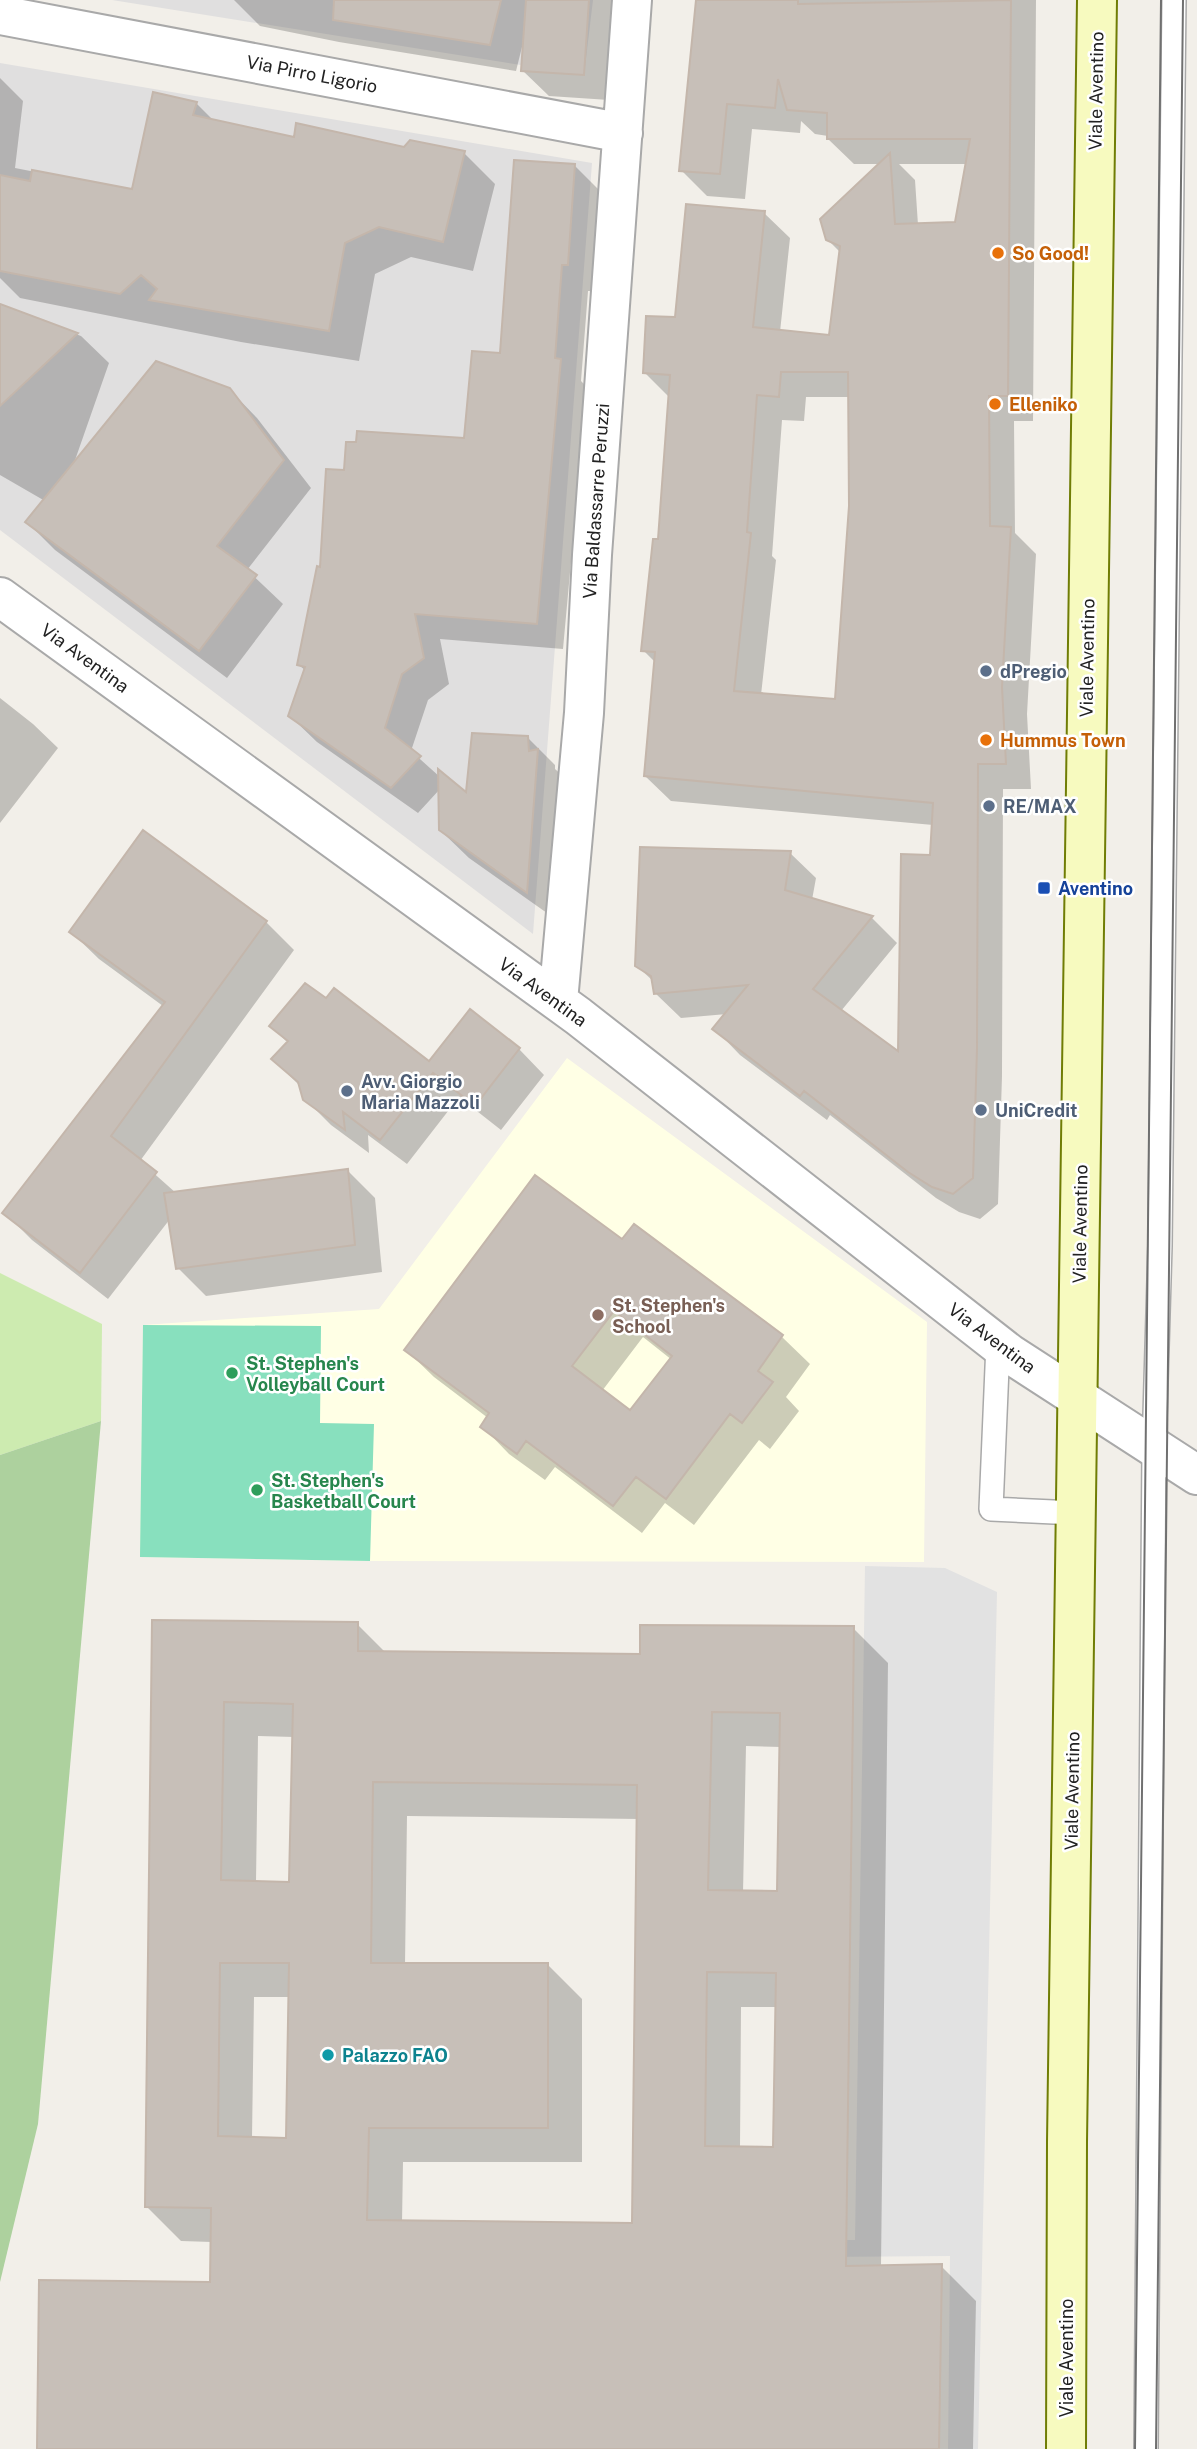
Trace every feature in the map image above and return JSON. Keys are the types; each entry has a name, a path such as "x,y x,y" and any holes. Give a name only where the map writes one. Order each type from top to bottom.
{"main road":[{"name":"Viale Aventino","path":"1066,2449 1067,2142 1097,0"}],"street":[{"name":"Via Baldassarre Peruzzi","path":"558,1001 584,713 592,555 632,0"},
{"name":"Via Pirro Ligorio","path":"0,15 623,133"},
{"name":"Via Aventina","path":"0,597 558,1001 998,1344 1197,1475"}],"lane":[{"path":"1146,2449 1154,1449 1160,1246 1174,0"},
{"path":"998,1344 991,1508 1076,1513"}],"shaded area":[{"path":"112,0 593,0 584,75"},
{"path":"0,63 592,163 533,934 0,530"},
{"name":"St. Stephen's School","path":"567,1058 927,1322 924,1562 370,1561 140,1557 143,1325 379,1309"},
{"path":"865,1566 945,1568 997,1592 978,2449 948,2449 950,2256 825,2257 824,2240 855,2240"}],"green space":[{"path":"0,1273 102,1324 101,1421 0,1455"},
{"name":"St. Stephen's Basketball Court","path":"143,1325 321,1326 320,1423 374,1424 370,1561 140,1557"},
{"path":"101,1421 38,2124 0,2282 0,1455"}],"building":[{"path":"334,0 501,0 490,45 333,20"},
{"path":"526,0 589,0 584,75 521,71"},
{"path":"696,0 798,0 798,4 1011,0 1008,396 989,396 990,526 1011,527 1002,687 1006,764 978,764 977,1049 973,1178 953,1194 932,1187 908,1172 804,1091 800,1096 712,1029 748,985 654,994 651,976 635,966 640,847 791,851 785,890 873,916 813,989 898,1051 901,854 930,855 933,803 644,776 655,652 641,651 653,539 658,539 670,375 643,373 646,316 675,317 686,204 765,211 753,327 829,335 840,246 826,240 820,219 890,153 895,224 955,222 970,139 827,139 827,113 787,110 778,79 775,108 727,104 720,174 679,171","holes":["781,372 848,372 849,506 835,699 734,691 751,533 747,532 757,395 779,397"]},
{"path":"153,92 197,102 193,115 294,137 296,123 404,147 410,140 465,151 443,242 379,227 345,243 329,331 149,300 157,289 141,275 120,294 0,271 0,175 30,181 32,170 132,189"},
{"path":"514,160 575,164 568,265 562,265 555,358 561,359 537,624 415,614 424,658 402,674 385,728 421,756 391,788 288,716 305,667 297,665 317,566 320,567 326,469 344,470 346,442 356,442 357,431 464,438 472,351 500,353"},
{"path":"0,304 78,333 0,406"},
{"path":"156,361 230,388 284,460 217,546 257,575 199,651 25,522"},
{"path":"472,733 528,736 529,751 538,749 527,893 439,830 438,769 466,792"},
{"path":"143,830 267,921 111,1136 157,1172 80,1273 2,1213 165,1002 69,932"},
{"path":"305,983 326,998 334,988 429,1061 470,1009 520,1048 475,1106 433,1073 380,1140 343,1112 345,1130 303,1100 298,1082 271,1059 288,1041 269,1026"},
{"path":"348,1169 355,1245 176,1269 164,1193"},
{"path":"535,1175 622,1239 634,1224 783,1335 758,1371 773,1382 742,1423 730,1414 666,1499 636,1477 613,1506 526,1441 517,1454 480,1427 489,1413 404,1350","holes":["614,1311 672,1356 630,1410 572,1366"]},
{"name":"Palazzo FAO","path":"152,1620 358,1622 358,1651 640,1654 640,1625 854,1626 846,2266 942,2264 939,2449 37,2449 39,2280 210,2282 211,2208 145,2207","holes":["224,1702 293,1704 289,1882 221,1880","712,1712 780,1713 777,1891 708,1890","373,1782 637,1785 632,2223 367,2220 369,2128 548,2128 548,1963 371,1963","220,1963 289,1963 286,2138 218,2136","707,1972 776,1973 773,2147 705,2146"]}],"tram line":[{"path":"1135,2449 1161,0"},
{"path":"1156,2449 1183,0"}],"place":[{"name":"So Good!","path":"998,253"},
{"name":"Elleniko","path":"995,404"},
{"name":"dPregio","path":"986,671"},
{"name":"Hummus Town","path":"986,740"},
{"name":"RE/MAX","path":"989,806"},
{"name":"Aventino","path":"1044,888"},
{"name":"Avv. Giorgio Maria Mazzoli","path":"347,1091"},
{"name":"UniCredit","path":"981,1110"},
{"name":"St. Stephen's School","path":"598,1315"},
{"name":"St. Stephen's Volleyball Court","path":"232,1373"},
{"name":"St. Stephen's Basketball Court","path":"257,1490"},
{"name":"Palazzo FAO","path":"328,2055"}]}
